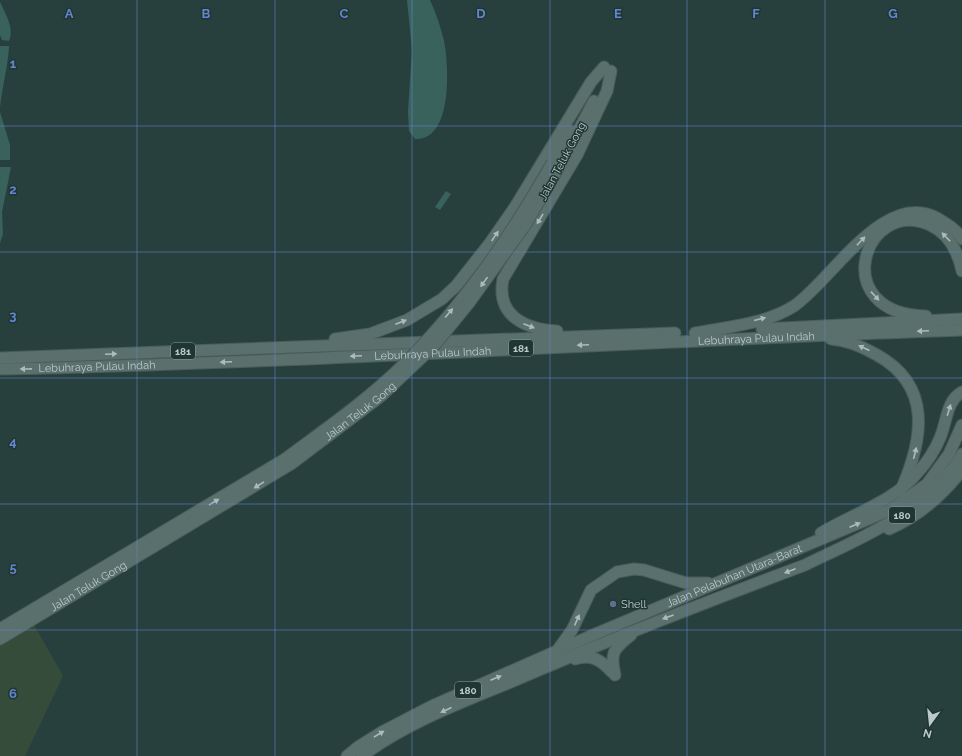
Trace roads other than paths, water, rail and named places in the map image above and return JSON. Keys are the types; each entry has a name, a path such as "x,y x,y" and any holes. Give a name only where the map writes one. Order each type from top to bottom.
{"main road":[{"name":"Jalan Teluk Gong","path":"0,639 288,461 381,396 434,346 469,303 526,224 607,69"},
{"path":"593,336 568,331 544,330 529,326 515,318 508,311 503,297 502,288 508,270 577,155 606,91 607,69"},
{"path":"295,346 370,334 407,320 442,299 466,275 490,243 515,207 591,82 607,69"},
{"path":"695,333 770,317 792,307 810,294 865,237 881,224 899,215 924,214 934,217 956,230 962,239"},
{"path":"962,271 954,246 943,234 926,223 911,221 891,225 881,232 869,247 864,264 866,282 869,290 882,304 890,308 919,316 962,316"},
{"name":"Lebuhraya Pulau Indah","path":"0,358 295,346 695,333 962,320"},
{"name":"Lebuhraya Pulau Indah","path":"0,369 272,360 756,337 962,330"},
{"path":"756,337 834,339 854,344 882,357 902,373 910,386 914,398 919,430 913,460 901,490"},
{"path":"794,551 843,520 874,506 901,490 918,472 935,449 941,436 950,404 953,399 962,392"},
{"name":"Jalan Pelabuhan Utara-Barat","path":"347,756 358,747 382,732 432,706 721,581 890,510 919,490 936,472 954,444 962,425"},
{"name":"Jalan Pelabuhan Utara-Barat","path":"362,756 392,736 426,719 534,672 643,626 805,565 825,555 916,507 948,476 962,454"},
{"name":"Jalan Teluk Gong","path":"0,629 288,461"},
{"path":"825,555 908,521 926,509 962,470"},
{"path":"556,653 572,630 591,590 618,572 634,569 644,570 686,584 721,581"},
{"path":"534,672 586,657 600,660 614,675 612,661 614,652 621,643 643,626"}],"water":[{"path":"407,0 430,0 443,36 447,67 446,100 442,115 436,128 427,136 415,139 409,131 408,111 412,50"},
{"path":"0,2 10,26 11,36 9,41 2,40 0,35"},
{"path":"0,46 9,46 0,108"},
{"path":"0,112 10,145 10,160 0,160"},
{"path":"0,167 11,167 2,212 3,234 0,243"},
{"path":"446,191 451,194 440,210 435,207"}],"place":[{"name":"Shell","path":"613,604"}]}
